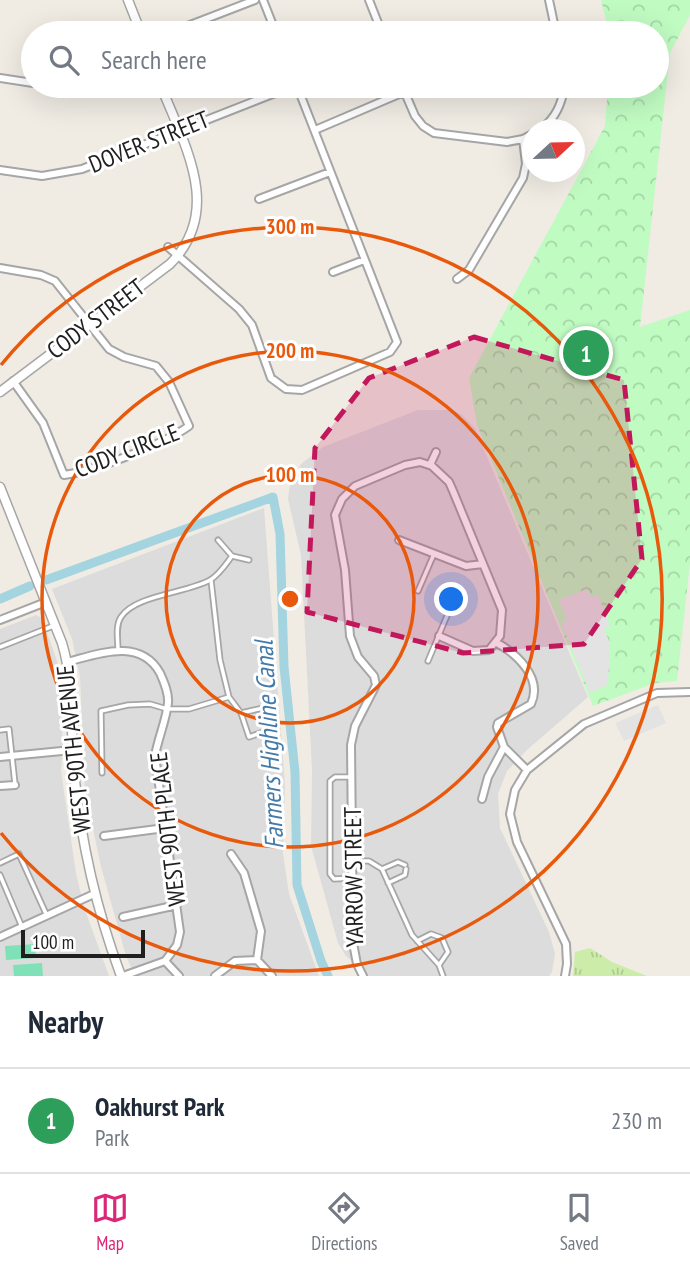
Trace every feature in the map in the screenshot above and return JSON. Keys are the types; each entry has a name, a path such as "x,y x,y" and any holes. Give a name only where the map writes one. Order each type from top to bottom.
{"street":[{"path":"128,0 136,21"},
{"path":"200,21 255,0"},
{"path":"263,0 271,21"},
{"path":"369,0 377,21"},
{"path":"549,0 553,21"},
{"path":"0,78 21,81"},
{"path":"166,98 196,176 198,196 191,234 178,256"},
{"name":"DOVER STREET","path":"0,170 42,176 82,169 262,98"},
{"path":"168,247 239,309 252,325 271,378 286,389 302,390 390,352 397,342 300,98"},
{"path":"315,130 384,98"},
{"path":"407,98 415,116 423,126 434,133 507,142 522,139"},
{"path":"554,119 563,98"},
{"path":"259,199 330,172"},
{"path":"457,279 468,270 522,180"},
{"name":"CODY STREET","path":"13,381 178,256"},
{"path":"333,272 364,260"},
{"path":"0,268 41,275 55,281 89,325"},
{"name":"CODY CIRCLE","path":"13,381 43,423 64,475 80,473 159,443 189,426 169,382 156,366 124,357 109,349 89,325"},
{"path":"0,392 13,381"},
{"path":"436,453 430,465 453,491 502,610 502,626 496,643 489,650 473,652 439,636"},
{"name":"YARROW STREET","path":"363,976 354,953 351,745 355,726 376,685 374,676 358,657 350,636 345,570 337,528 337,506 355,486 376,476 405,464 420,462 430,465"},
{"name":"WEST 90TH AVENUE","path":"0,487 3,503 46,602 67,662 71,687 72,750 78,813 94,894 122,976"},
{"path":"399,540 466,566 483,564"},
{"path":"0,620 46,602"},
{"path":"496,643 515,654 523,663 535,692 531,704 499,723 497,731 504,747 527,770"},
{"path":"67,662 118,650"},
{"name":"WEST 90TH PLACE","path":"118,650 149,658 157,668 167,691 167,709 155,756 180,932 177,945 165,961"},
{"path":"565,976 566,944 517,842 510,814 515,790 527,770 584,724 657,692 690,692"},
{"path":"482,799 488,777 504,747"},
{"path":"0,757 72,750"},
{"path":"0,786 15,785"},
{"path":"104,836 165,828"},
{"path":"231,854 244,873 261,932 257,960"},
{"path":"0,937 94,894"},
{"path":"123,917 177,905"},
{"path":"215,976 235,961 257,960 272,976"},
{"path":"122,976 165,961 179,976"}],"lane":[{"path":"218,540 232,556 249,561"},
{"path":"418,592 434,554"},
{"path":"118,650 120,618 128,611 146,601 211,580 232,556"},
{"path":"211,580 216,643 229,697 241,713 249,737 266,731 263,708 241,713"},
{"path":"428,661 449,611"},
{"path":"0,647 55,625"},
{"path":"102,773 101,711 128,705 150,704 167,709 189,709 229,697"},
{"path":"0,730 9,729 15,785"},
{"path":"352,777 335,777 330,781 330,874 334,879 353,878"},
{"path":"0,863 19,854 47,916"},
{"path":"353,860 369,861 382,869 412,935 439,965 443,976"},
{"path":"382,869 398,862 406,867 405,875 388,883"},
{"path":"0,875 22,927"},
{"path":"417,941 431,934 442,938 448,952 439,965"}],"highlighted area":[{"path":"474,337 624,380 642,559 584,644 463,653 307,612 315,448 369,378"}],"shaded area":[{"path":"418,410 451,410 462,415 475,428 588,697 507,771 498,794 500,828 549,932 555,954 549,976 369,976 346,956 338,943 311,846 312,771 301,555 288,499 290,484 301,464 323,447"},
{"path":"264,508 285,785 283,853 289,894 319,976 135,976 126,956 101,867 85,791 80,677 72,639 52,589"},
{"path":"587,589 591,597 598,595 610,626 604,629 610,643 608,685 590,693 561,623 567,620 559,600"},
{"path":"36,615 42,618 57,661 63,746 61,771 76,873 84,907 109,976 0,976 0,629"},
{"path":"658,705 666,723 624,741 615,723"}],"green space":[{"path":"601,0 690,0 690,15 670,53 669,62 669,21 606,21"},
{"path":"607,98 665,98 640,327 690,310 690,563 677,681 655,683 593,706 477,425 469,378 575,182 585,182 585,163 605,126"},
{"path":"35,944 36,958 6,960 5,946"},
{"path":"590,948 612,962 647,976 573,976 575,952"},
{"path":"42,963 43,976 14,976 13,965"}],"waterway":[{"name":"Farmers Highline Canal","path":"46,580 273,497 280,534 284,667 295,772 297,885 328,976"},
{"name":"Farmers Highline Canal","path":"0,599 30,586"}],"place":[{"name":"Oakhurst Park","path":"586,353"}]}
